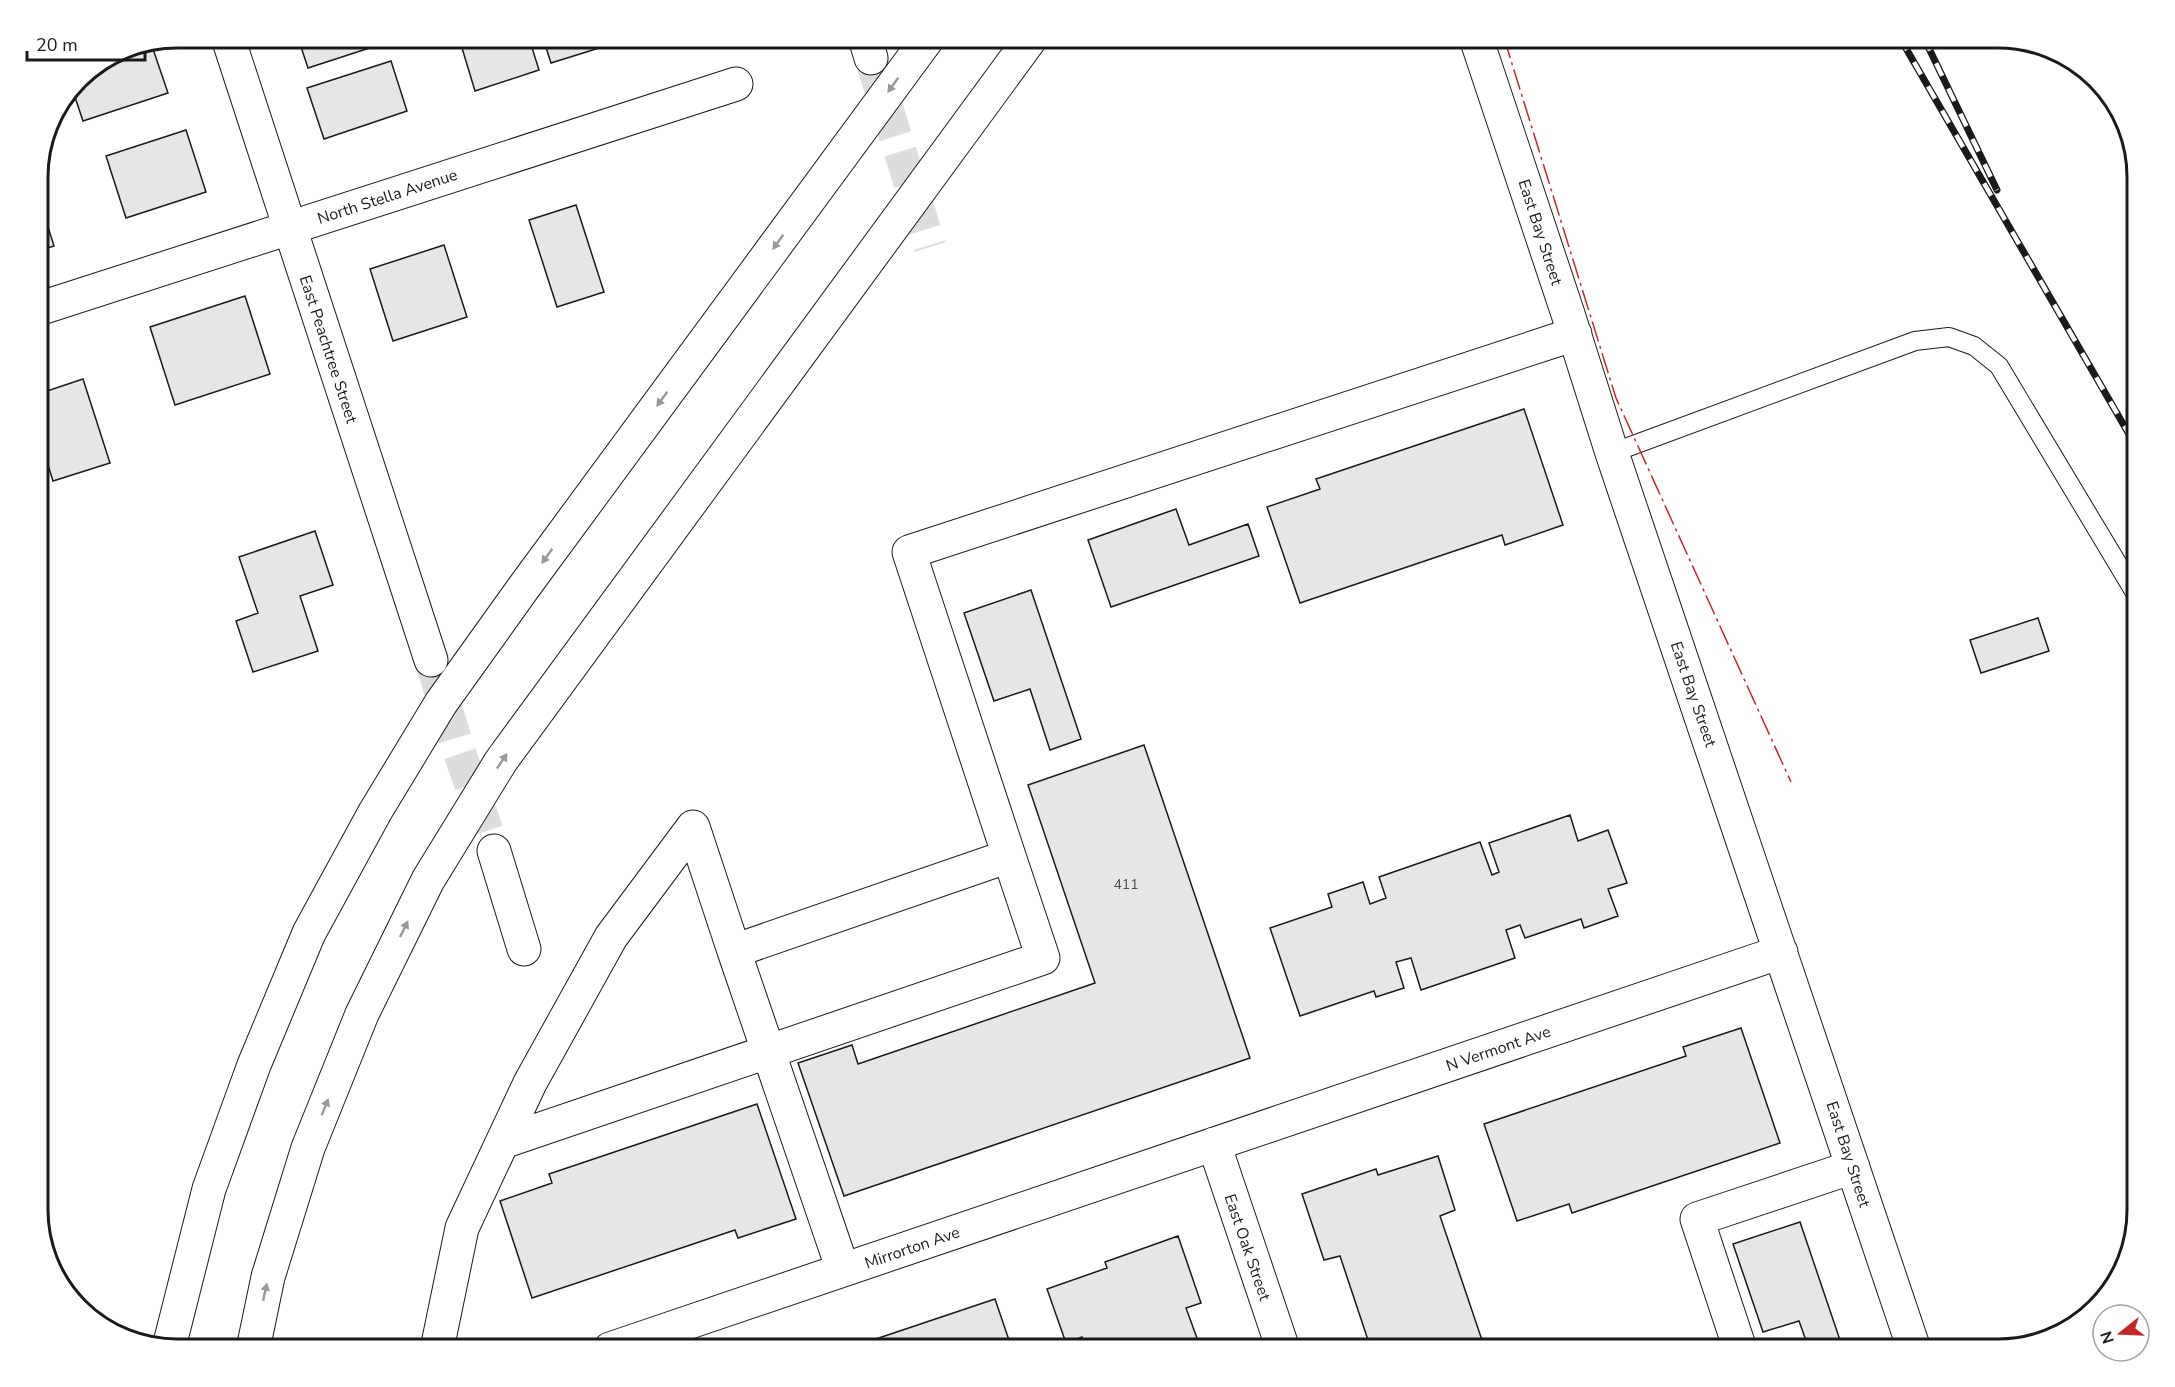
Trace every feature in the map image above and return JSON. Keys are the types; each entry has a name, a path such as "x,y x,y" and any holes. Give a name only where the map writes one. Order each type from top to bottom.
{"street":[{"name":"East Peachtree Street","path":"231,48 431,660"},
{"path":"171,1339 209,1189 254,1065 309,933 375,812 441,703 921,48"},
{"path":"255,1339 268,1277 308,1148 362,1014 428,880 501,761 1024,48"},
{"name":"East Bay Street","path":"1479,48 1575,334 1612,453 1910,1339"},
{"name":"North Stella Avenue","path":"48,306 736,84"},
{"path":"503,1142 1043,958 909,552 1575,334"},
{"path":"439,1339 462,1228 530,1083 611,937 693,826 843,1270"},
{"path":"494,851 524,949"},
{"path":"734,951 1009,856"},
{"name":"N Vermont Ave","path":"1214,1144 1781,952"},
{"name":"Mirrorton Ave","path":"660,1339 843,1270 1214,1144"},
{"name":"East Oak Street","path":"1214,1144 1279,1339"},
{"path":"1736,1339 1696,1219 1853,1167"}],"lane":[{"path":"1612,453 1915,341 1949,337 1974,346 2000,366 2127,578"}],"building":[{"path":"301,48 370,48 308,68"},
{"path":"462,48 532,48 539,70 475,91"},
{"path":"546,48 599,48 551,63"},
{"path":"153,50 168,93 83,121 75,98 80,92 113,65"},
{"path":"391,61 407,111 324,139 307,88"},
{"path":"186,130 206,192 126,218 106,156"},
{"path":"576,205 604,292 557,307 529,220"},
{"path":"48,227 54,246 48,248"},
{"path":"444,245 467,317 393,341 370,269"},
{"path":"245,296 270,374 175,405 150,327"},
{"path":"83,379 110,463 53,481 48,465 48,391"},
{"path":"1524,409 1563,525 1505,545 1502,535 1300,603 1267,507 1320,489 1316,479"},
{"path":"1176,509 1189,545 1248,524 1259,556 1111,607 1088,540"},
{"path":"315,531 333,585 300,596 318,651 253,672 236,621 258,613 239,557"},
{"path":"1031,590 1081,739 1050,750 1030,689 994,701 964,613"},
{"path":"2038,618 2049,651 1981,673 1970,640"},
{"path":"1144,745 1250,1058 844,1196 798,1063 852,1045 858,1064 1095,983 1028,785"},
{"path":"1570,815 1578,841 1608,830 1627,883 1608,889 1618,916 1584,928 1581,919 1525,938 1520,925 1506,930 1515,958 1421,990 1411,958 1396,962 1404,988 1376,997 1374,991 1300,1016 1270,928 1332,907 1328,894 1363,882 1370,904 1386,898 1379,877 1480,842 1492,875 1499,872 1489,843"},
{"path":"1741,1028 1780,1143 1572,1213 1569,1204 1517,1221 1484,1124 1686,1056 1683,1047"},
{"path":"757,1104 796,1219 738,1238 735,1230 532,1298 500,1201 552,1183 549,1174"},
{"path":"1438,1156 1455,1210 1440,1216 1482,1339 1368,1339 1340,1256 1324,1260 1302,1194 1376,1169 1378,1175"},
{"path":"1800,1222 1840,1339 1805,1339 1799,1321 1763,1332 1733,1244"},
{"path":"1178,1236 1201,1303 1186,1308 1197,1339 1083,1339 1082,1337 1065,1339 1047,1289 1107,1268 1105,1262"},
{"path":"995,1299 1009,1339 876,1339"}],"tunnel":[{"path":"871,58 930,247"},
{"path":"431,660 458,748 494,851"}],"railway":[{"path":"1906,48 2127,431"},
{"path":"1929,48 1997,190"}],"power":[{"path":"1507,48 1616,398 1791,782"}]}
